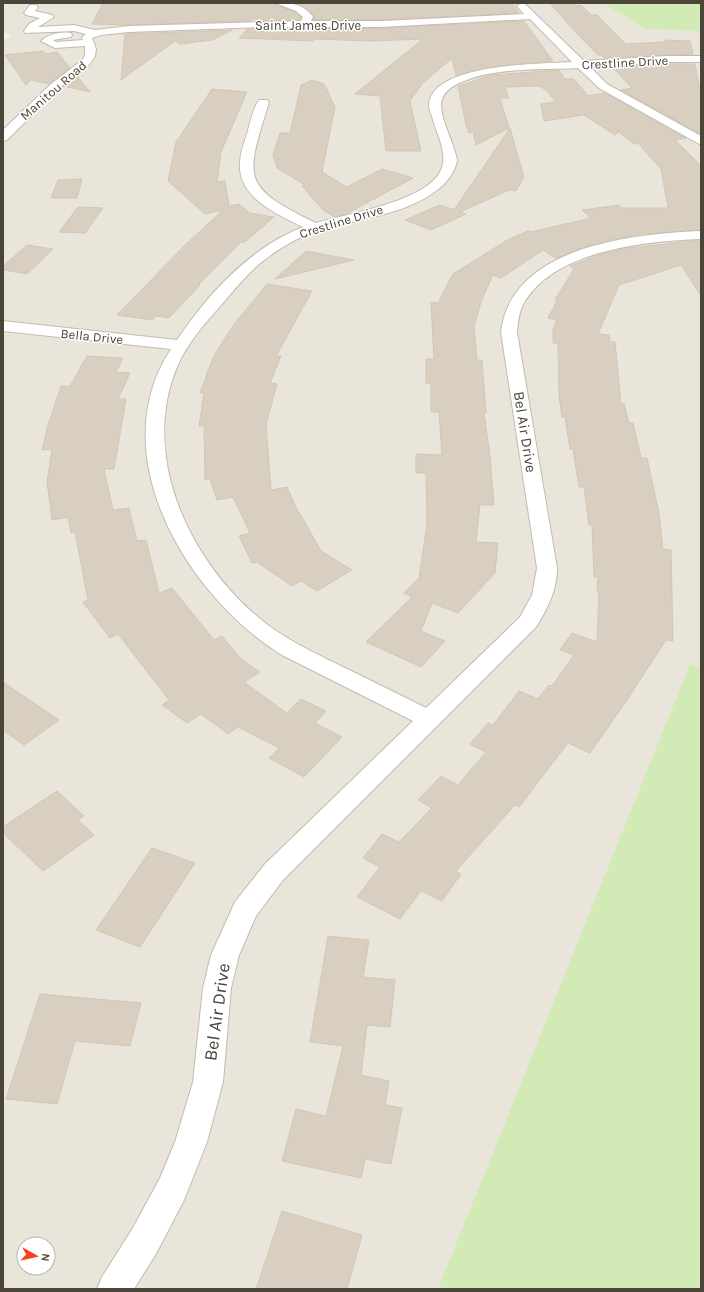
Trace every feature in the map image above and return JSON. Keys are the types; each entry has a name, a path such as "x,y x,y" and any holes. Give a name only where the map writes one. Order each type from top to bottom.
{"street":[{"path":"280,3 292,6 305,13 308,17 305,24"},
{"path":"518,3 603,86 677,126 701,141"},
{"name":"Saint James Drive","path":"33,7 28,13 49,17 31,28 29,31 74,28 90,39 129,30 228,25 381,24 532,16"},
{"name":"Manitou Road","path":"3,137 55,86 85,63 90,56 90,39"},
{"name":"Crestline Drive","path":"428,719 312,661 269,637 242,615 208,577 187,544 168,505 159,475 155,446 155,419 160,392 169,368 181,345 249,265 279,243 314,228 410,200 437,185 446,176 450,168 451,159 434,104 438,93 450,84 468,76 493,71 667,59 701,59"},
{"path":"263,102 246,161 246,171 250,182 266,200 280,210 314,228"},
{"name":"Bel Air Drive","path":"114,1289 145,1240 172,1190 191,1142 208,1082 217,988 225,955 245,910 274,872 528,622 542,599 547,584 548,561 543,546 509,332 511,316 517,301 538,278 576,257 598,250 660,237 701,235"},
{"name":"Bella Drive","path":"3,326 181,345"}],"shaded area":[{"path":"3,3 603,3 645,29 701,31 701,668 690,665 440,1289 3,1289 3,40 11,35 3,32"}],"green space":[{"path":"603,3 701,3 701,31 645,29"},
{"path":"690,664 701,668 701,1289 438,1289"}],"building":[{"path":"103,3 274,3 295,12 301,17 300,20 254,21 259,16 249,21 126,25 92,24"},
{"path":"295,3 512,3 519,13 381,20 313,20 314,16 310,11"},
{"path":"550,3 574,3 576,6 581,5 591,15 597,15 626,44 666,42 665,40 690,41 693,54 604,58 601,55 598,55 578,35"},
{"path":"524,21 553,61 491,67 456,76 452,58 422,84 410,101 421,151 386,151 380,96 355,94 423,39 372,41 314,39 313,41 239,38 247,29 381,28"},
{"path":"232,30 212,40 180,44 175,41 121,80 125,34"},
{"path":"43,51 45,54 57,52 70,68 49,84 31,80 26,85 5,55"},
{"path":"695,64 701,96 701,134 621,90 632,88 612,67"},
{"path":"559,70 565,79 574,79 588,96 605,93 686,138 675,140 701,166 701,230 642,234 610,240 579,249 557,259 543,250 501,278 493,275 481,302 474,327 477,360 482,360 486,413 484,413 490,456 494,505 480,505 476,542 498,543 495,573 458,613 432,603 421,631 445,641 421,667 366,642 412,597 404,593 419,578 427,524 426,473 416,473 416,454 442,455 439,412 431,412 431,384 426,383 426,359 434,359 431,302 438,303 453,274 509,239 528,231 531,232 591,218 582,210 619,205 621,208 668,208 661,169 638,143 634,144 615,129 618,132 615,135 584,115 544,121 541,104 555,102 548,91 539,86 505,87 509,98 500,98 509,128 476,145 473,132 469,133 466,125 458,86 492,75"},
{"path":"77,76 90,92 63,86"},
{"path":"312,80 324,84 335,107 322,172 347,187 382,169 413,178 346,214 334,217 323,210 302,186 305,185 277,168 273,155 280,133 290,133 301,85"},
{"path":"212,89 247,92 221,152 217,182 225,181 229,206 239,204 250,213 274,217 245,242 241,242 198,285 200,285 169,318 156,316 152,320 117,315 185,245 223,210 205,214 168,181 176,142"},
{"path":"510,128 524,177 516,191 509,190 460,212 466,214 431,230 405,220 440,205 454,210"},
{"path":"82,179 77,198 51,198 58,180"},
{"path":"78,207 103,208 85,233 59,232"},
{"path":"701,240 701,296 681,265 619,285 598,334 609,335 610,342 615,342 621,404 624,404 629,423 633,423 641,458 647,458 659,513 663,549 671,550 673,641 666,640 590,753 568,743 519,807 515,805 456,871 461,874 442,901 421,891 400,919 357,897 380,867 363,858 382,834 399,842 432,808 418,800 441,776 458,785 486,752 470,744 488,723 493,725 519,691 538,699 549,685 552,686 574,655 560,650 572,633 597,642 599,593 597,592 598,577 594,577 592,525 589,525 584,487 579,487 573,449 570,449 565,417 562,417 559,396 558,343 553,343 553,329 557,320 548,318 557,301 555,300 574,269 570,266 604,253 629,248"},
{"path":"27,245 53,249 27,274 3,270 3,266"},
{"path":"306,251 354,260 275,279"},
{"path":"267,284 312,291 276,356 281,356 270,383 277,384 266,424 271,490 287,487 298,512 321,551 352,570 317,591 301,581 292,586 257,562 252,563 239,536 250,533 233,497 217,500 210,479 205,480 204,426 199,426 204,393 200,393 216,352 235,323"},
{"path":"87,356 123,358 116,372 130,373 118,399 126,399 114,469 104,469 113,510 129,508 137,541 146,540 159,593 172,588 214,640 222,636 241,659 260,672 244,682 287,713 301,699 326,711 315,723 342,737 304,777 269,758 279,748 238,727 228,734 201,714 187,723 162,705 169,700 118,634 110,638 83,602 88,600 75,532 71,533 68,517 52,520 47,482 52,449 42,450 48,425 61,386 70,386"},
{"path":"3,682 59,720 24,745 3,730"},
{"path":"57,791 84,816 78,820 94,835 43,871 3,833 3,827"},
{"path":"152,848 195,863 140,947 96,930"},
{"path":"328,936 369,940 363,977 395,980 390,1027 367,1025 361,1075 389,1081 385,1105 402,1108 391,1164 365,1159 361,1178 282,1161 296,1109 326,1116 343,1046 310,1042"},
{"path":"40,994 141,1003 130,1046 75,1041 57,1104 6,1099"},
{"path":"282,1211 362,1235 347,1289 256,1289"}]}
